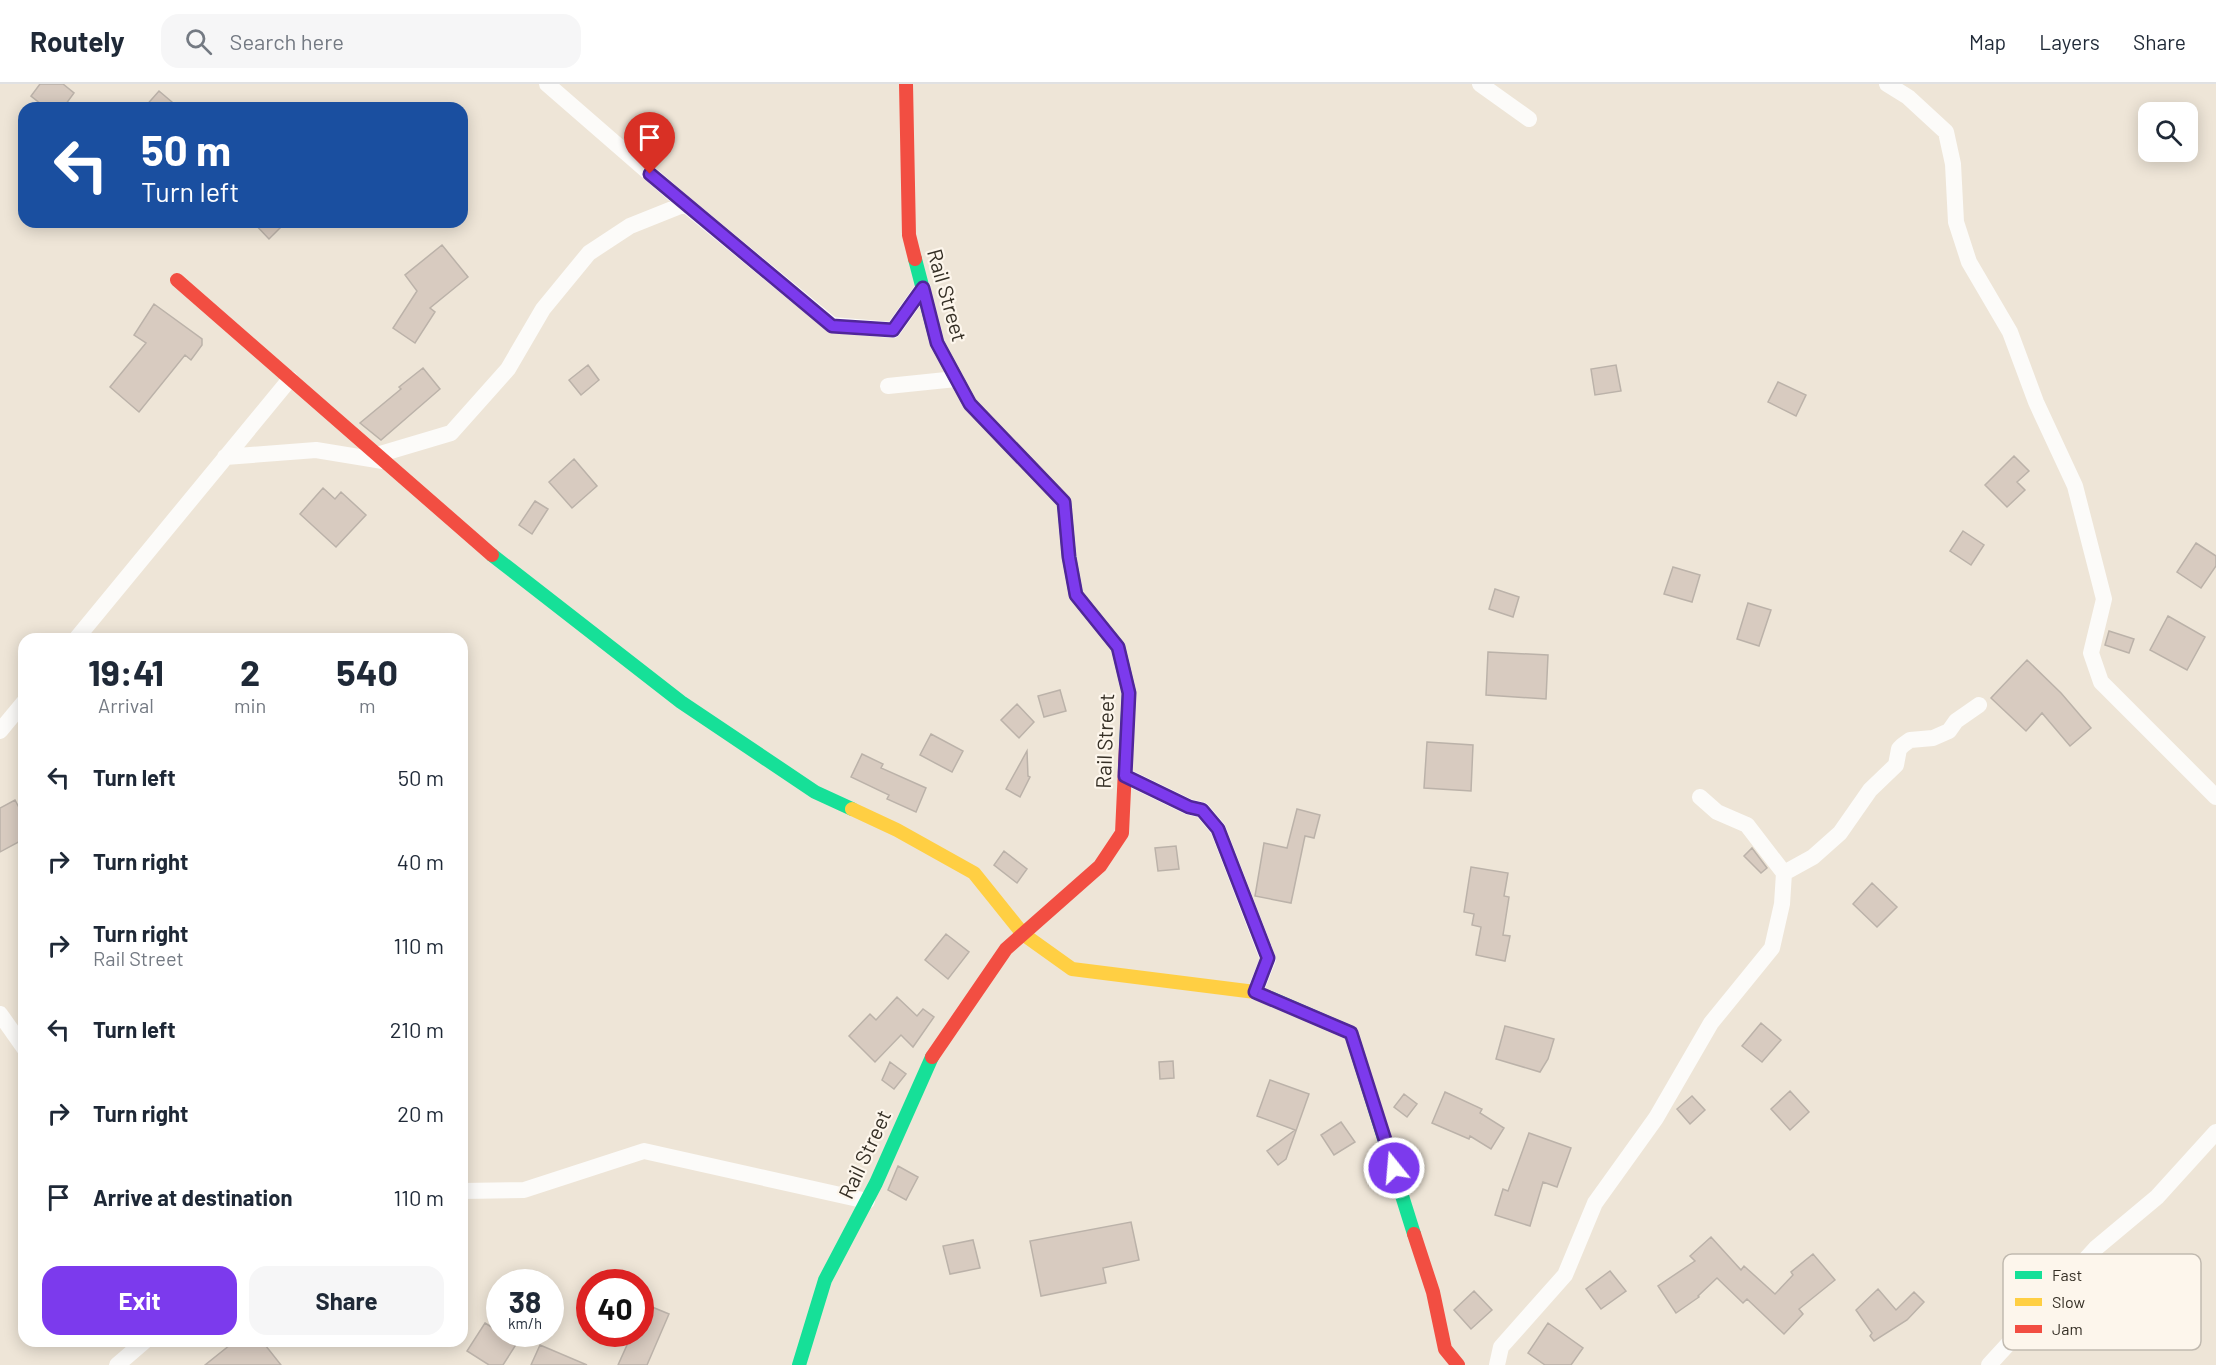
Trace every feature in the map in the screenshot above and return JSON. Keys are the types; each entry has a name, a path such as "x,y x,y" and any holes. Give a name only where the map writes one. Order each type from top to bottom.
{"street":[{"path":"547,84 685,204 832,326 893,330 923,288"},
{"name":"Rail Street","path":"799,1365 825,1280 867,1201 933,1054 1006,949 1100,866 1122,833 1129,693 1118,647 1076,595 1069,557 1064,502 970,404 937,343 909,236 906,84"},
{"path":"1480,84 1529,119"},
{"path":"1887,84 1908,97 1946,132 1953,164 1956,222 1969,262 2010,332 2036,402 2075,486 2104,599 2091,653 2101,682 2216,797"},
{"path":"225,457 316,450 380,458 451,433 508,369 543,309 589,252 630,226 685,204"},
{"path":"177,280 482,548 681,702 815,792 897,830 974,873 1023,934 1072,969 1255,992 1351,1033 1433,1292 1445,1349 1458,1365"},
{"path":"81,633 290,379"},
{"path":"888,386 956,379"},
{"path":"1784,873 1814,856 1840,833 1870,790 1896,765 1899,749 1903,745 1910,741 1933,738 1948,731 1956,721 1979,705"},
{"path":"0,731 18,709"},
{"path":"1125,776 1189,807 1202,810 1218,829 1268,958 1255,992"},
{"path":"1497,1365 1501,1347 1565,1275 1595,1203 1656,1118 1711,1023 1772,948 1782,904 1784,873 1747,825 1717,812 1700,797"},
{"path":"0,1014 18,1040"},
{"path":"2091,1254 2157,1197 2216,1132"},
{"path":"468,1191 524,1190 644,1151 867,1201"},
{"path":"117,1365 139,1347"},
{"path":"1989,1365 2003,1350"}],"building":[{"path":"40,84 63,84 74,93 67,102 38,102 31,96"},
{"path":"159,91 172,102 149,102"},
{"path":"259,228 280,228 269,239"},
{"path":"442,245 468,277 430,308 435,312 415,343 393,328 417,291 405,275"},
{"path":"154,304 202,339 202,345 191,360 185,355 139,412 110,387 146,343 134,335"},
{"path":"588,365 599,380 581,395 569,380"},
{"path":"1616,365 1621,391 1595,395 1591,369"},
{"path":"423,368 440,389 381,440 360,423 401,389 399,387"},
{"path":"1778,382 1806,395 1796,416 1768,402"},
{"path":"2014,456 2029,471 2017,482 2025,490 2007,507 1985,485"},
{"path":"574,459 597,486 572,508 549,482"},
{"path":"323,488 335,499 341,492 366,515 336,547 300,514"},
{"path":"535,501 548,509 532,534 519,525"},
{"path":"1963,531 1984,545 1971,565 1950,551"},
{"path":"2196,543 2216,556 2216,566 2201,588 2177,572"},
{"path":"1673,567 1700,575 1692,602 1664,594"},
{"path":"1495,589 1519,597 1513,617 1489,609"},
{"path":"1748,603 1771,610 1759,646 1737,639"},
{"path":"2168,616 2205,637 2187,670 2150,650"},
{"path":"2109,631 2134,639 2129,653 2105,645"},
{"path":"1488,652 1548,655 1546,699 1486,695"},
{"path":"2027,660 2061,693 2091,728 2070,746 2042,713 2026,731 1991,698"},
{"path":"1060,690 1066,711 1044,717 1038,696"},
{"path":"1017,704 1034,722 1019,738 1001,720"},
{"path":"931,734 963,751 952,772 920,755"},
{"path":"1427,742 1473,745 1471,791 1424,788"},
{"path":"1027,751 1028,776 1030,777 1020,797 1006,789"},
{"path":"862,754 883,764 881,768 926,788 916,812 887,799 889,795 851,777"},
{"path":"15,800 18,806 18,842 0,852 0,808"},
{"path":"1297,809 1320,815 1314,838 1305,836 1291,903 1255,896 1264,843 1287,848"},
{"path":"1176,846 1179,869 1158,871 1155,848"},
{"path":"1752,848 1767,868 1761,873 1744,856"},
{"path":"1004,851 1027,869 1017,883 994,865"},
{"path":"1471,867 1508,873 1504,896 1509,897 1503,935 1510,936 1505,961 1476,955 1481,927 1472,925 1474,914 1464,912"},
{"path":"1872,883 1897,907 1877,927 1853,904"},
{"path":"946,934 969,952 948,979 925,960"},
{"path":"897,997 917,1016 923,1009 934,1017 913,1047 901,1035 875,1062 849,1036 870,1014 876,1020"},
{"path":"1761,1023 1781,1040 1762,1062 1742,1046"},
{"path":"1505,1026 1554,1039 1548,1059 1540,1072 1496,1059"},
{"path":"1173,1061 1174,1078 1160,1079 1159,1062"},
{"path":"890,1062 906,1074 894,1089 882,1080"},
{"path":"1270,1080 1309,1094 1286,1159 1278,1165 1267,1151 1295,1130 1257,1116"},
{"path":"1790,1091 1809,1112 1790,1130 1771,1109"},
{"path":"1445,1092 1482,1109 1480,1113 1504,1128 1491,1149 1470,1136 1469,1139 1432,1123"},
{"path":"1404,1094 1417,1104 1407,1117 1394,1107"},
{"path":"1692,1096 1705,1110 1690,1124 1677,1109"},
{"path":"1341,1122 1355,1142 1334,1155 1321,1135"},
{"path":"1529,1133 1571,1148 1557,1187 1543,1182 1530,1226 1495,1215 1503,1189 1508,1191"},
{"path":"898,1166 918,1177 906,1200 888,1190"},
{"path":"1131,1222 1139,1260 1103,1268 1106,1283 1041,1296 1030,1241"},
{"path":"1711,1237 1741,1270 1744,1266 1775,1294 1793,1275 1791,1272 1813,1254 1835,1280 1799,1309 1803,1314 1784,1334 1747,1299 1743,1303 1717,1278 1699,1297 1676,1313 1658,1286 1695,1261 1690,1256"},
{"path":"973,1240 980,1268 950,1274 943,1246"},
{"path":"1610,1271 1626,1291 1601,1309 1586,1289"},
{"path":"1878,1289 1896,1310 1914,1292 1924,1302 1907,1320 1874,1341 1870,1336 1872,1333 1856,1310"},
{"path":"1474,1291 1492,1310 1471,1329 1454,1310"},
{"path":"654,1308 669,1314 647,1365 618,1365 626,1347 654,1347"},
{"path":"485,1323 486,1347 514,1347 503,1365 489,1365 467,1351"},
{"path":"1548,1323 1583,1348 1571,1365 1545,1365 1528,1353"},
{"path":"228,1347 267,1347 281,1365 205,1365"},
{"path":"539,1347 545,1347 587,1365 531,1365"}],"traffic: fast":[{"path":"915,259 937,343 970,404 1064,502 1069,557 1076,595 1118,647 1129,693 1126,747"},
{"path":"492,555 681,702 815,792 852,809"},
{"path":"1270,998 1351,1033 1414,1234"},
{"path":"799,1365 825,1280 876,1183 932,1057"}],"traffic: slow":[{"path":"852,809 897,830 974,873 1023,934 1072,969 1255,992 1270,998"}],"traffic: jam":[{"path":"906,84 909,235 915,259"},
{"path":"177,280 492,555"},
{"path":"932,1057 1006,949 1100,866 1122,833 1126,747"},
{"path":"1414,1234 1433,1292 1445,1349 1458,1365"}],"route":[{"path":"650,174 832,326 893,330 923,288 937,343 970,404 1064,502 1069,557 1076,595 1118,647 1129,693 1125,776 1189,807 1202,810 1218,829 1268,958 1255,992 1351,1033 1394,1168"}]}
